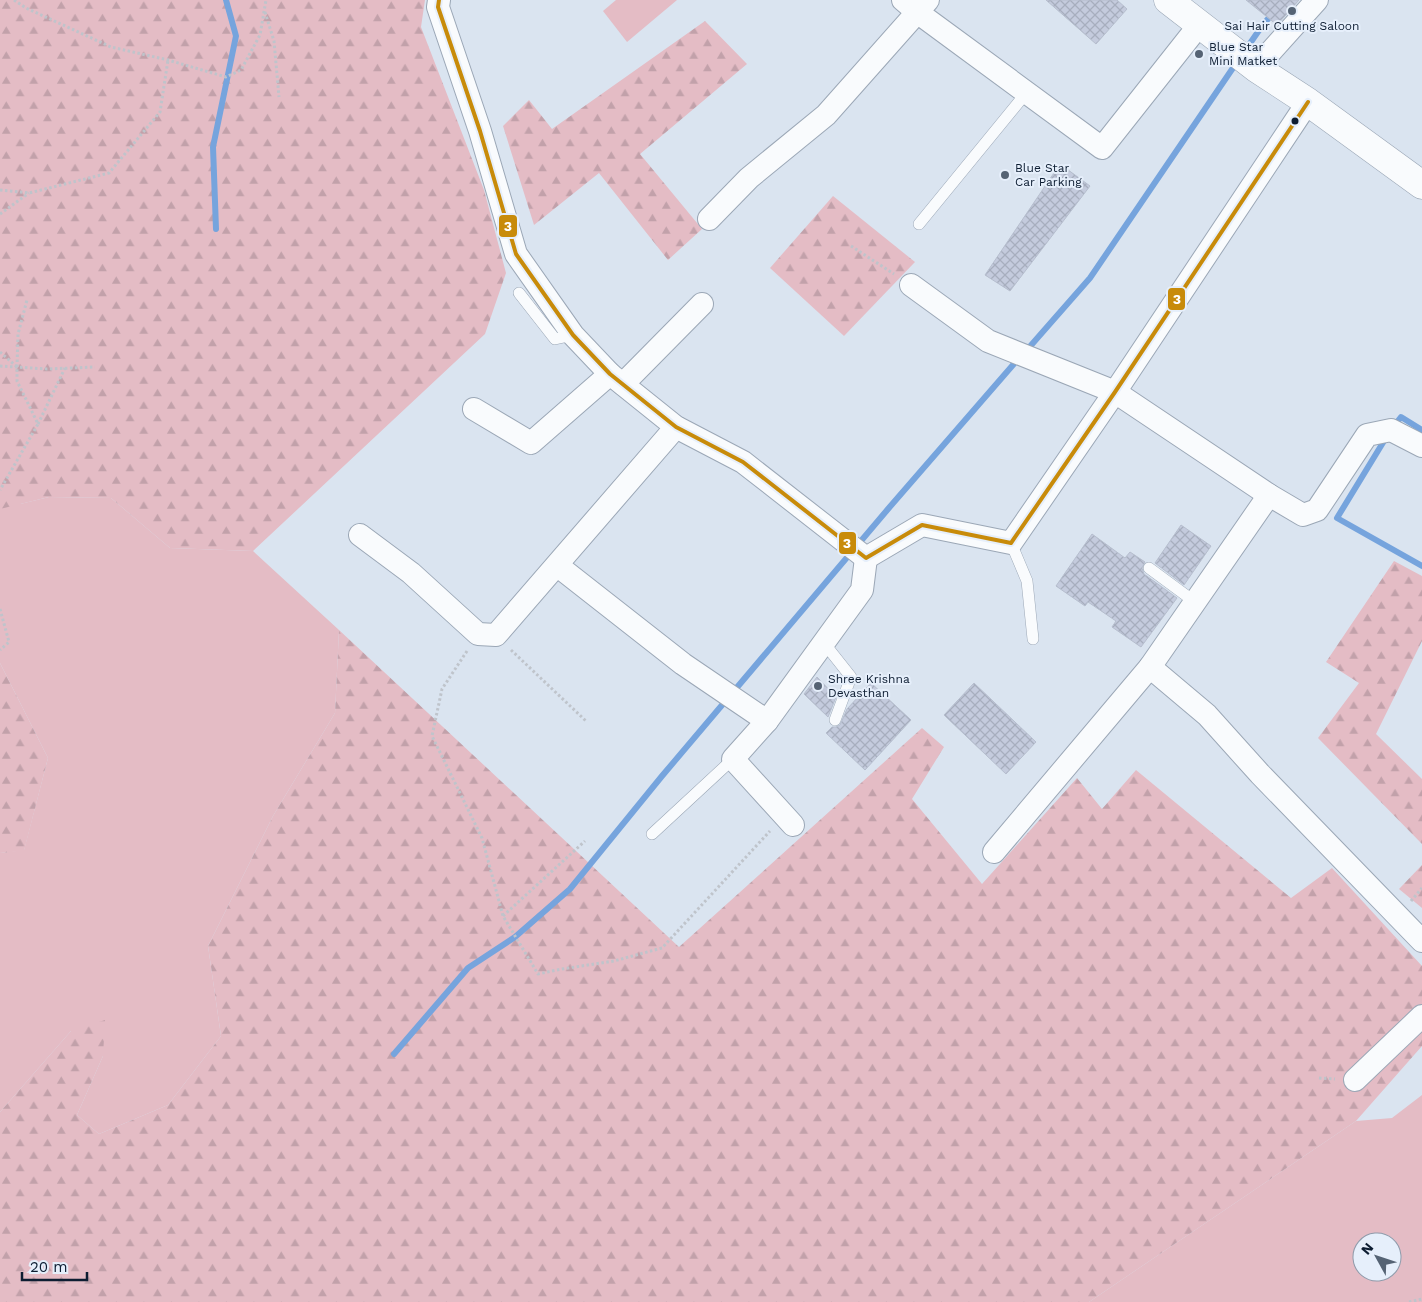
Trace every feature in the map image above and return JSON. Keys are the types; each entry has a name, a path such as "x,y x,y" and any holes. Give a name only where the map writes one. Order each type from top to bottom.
{"main road":[{"path":"1168,0 1256,68 1308,102 1422,185"}],"street":[{"path":"439,0 438,6 480,131 516,254 573,335 616,379 676,427 743,462 866,558"},
{"path":"1256,68 1317,0"},
{"path":"709,219 749,178 826,115 916,4 1026,92 1102,148 1200,24"},
{"path":"866,558 922,525 1011,543 1115,392 1308,102"},
{"path":"911,285 988,341 1115,392 1269,495 1303,515 1317,510 1367,435 1392,430 1422,446"},
{"path":"474,410 531,443 616,379 702,304"},
{"path":"360,535 411,573 487,635 558,566 676,427"},
{"path":"994,852 1150,667 1269,495"},
{"path":"788,821 733,759 767,721 862,590 866,558"},
{"path":"558,566 683,664 767,721"},
{"path":"1150,667 1207,715 1260,774 1422,941"},
{"path":"1356,1080 1422,1016"}],"lane":[{"path":"919,224 1026,92"},
{"path":"520,293 555,339 573,335"},
{"path":"1011,543 1027,582 1033,639"},
{"path":"1148,568 1195,602"},
{"path":"824,643 851,677 835,720"},
{"path":"652,834 733,759"}],"path":[{"path":"14,0 26,8 111,47 168,60 226,77 241,70 260,35 266,0"},
{"path":"265,12 274,41 279,97"},
{"path":"0,190 29,193 109,173 160,112 168,60"},
{"path":"0,214 29,193"},
{"path":"851,246 911,285"},
{"path":"27,300 18,334 17,381 38,424"},
{"path":"0,352 17,367"},
{"path":"0,366 95,367"},
{"path":"0,490 38,424 65,368"},
{"path":"0,610 9,642 0,650"},
{"path":"586,721 487,635 442,689 432,736 482,838 503,916 538,974 562,968 614,961 662,948 788,821"},
{"path":"503,916 585,841"},
{"path":"1409,1302 1422,1299"}],"green space":[{"path":"0,0 425,0 421,27 484,190 506,273 485,334 253,551 170,548 111,498 49,497 0,509"},
{"path":"616,0 677,0 627,42 603,11"},
{"path":"705,21 747,64 640,154 702,229 668,260 599,173 534,225 503,126 529,100 552,129"},
{"path":"833,196 915,262 844,336 770,268"},
{"path":"0,472 20,504 49,497 111,498 170,548 253,551 339,630 335,713 273,816 208,946 221,1036 168,1105 99,1134 77,1115 103,1056 71,1031 0,1112 0,853 24,850 48,758 0,663"},
{"path":"1394,561 1422,576 1422,641 1376,734 1422,779 1422,844 1318,738 1359,683 1326,662"},
{"path":"339,630 679,947 922,728 944,747 912,799 982,884 1077,778 1102,809 1136,770 1291,898 1332,868 1422,966 1422,1046 1356,1121 1089,1302 0,1302 0,1112 71,1031 105,1020 103,1056 77,1115 99,1134 168,1105 221,1036 208,946 273,816 335,713"},
{"path":"0,663 48,758 24,851 0,853"},
{"path":"1422,865 1422,908 1399,889"},
{"path":"1422,1095 1422,1302 1089,1302 1356,1121 1392,1118"}],"building":[{"path":"1046,0 1117,0 1127,9 1096,44"},
{"path":"1246,0 1299,0 1277,25"},
{"path":"1060,164 1090,186 1010,291 985,275"},
{"path":"1181,525 1211,546 1184,585 1155,563"},
{"path":"1092,534 1125,558 1130,552 1145,562 1142,568 1144,574 1177,598 1141,647 1112,627 1116,621 1088,602 1085,606 1056,586"},
{"name":"Shree Krishna Devasthan","path":"817,677 836,697 828,717 804,694"},
{"path":"871,683 911,720 865,770 826,733 832,727 840,725 847,709"},
{"path":"974,683 1036,742 1006,774 944,715"}],"waterway":[{"path":"216,229 213,147 236,36 226,0"},
{"path":"1244,52 1262,26 1284,0"},
{"path":"1026,351 1090,278 1237,62"},
{"path":"394,1054 468,968 515,937 570,889 662,776 888,509 1019,358"},
{"path":"1394,426 1401,417 1422,430"},
{"path":"1387,436 1337,518 1422,566"}],"transit line":[{"name":"3","path":"439,0 438,7 480,131 516,254 573,335 610,374 676,427 743,462 866,558 922,525 1011,543 1115,392 1308,102"}],"place":[{"name":"Sai Hair Cutting Saloon","path":"1292,11"},
{"name":"Blue Star Mini Matket","path":"1199,54"},
{"name":"Blue Star Car Parking","path":"1005,175"},
{"name":"Shree Krishna Devasthan","path":"818,686"}]}
